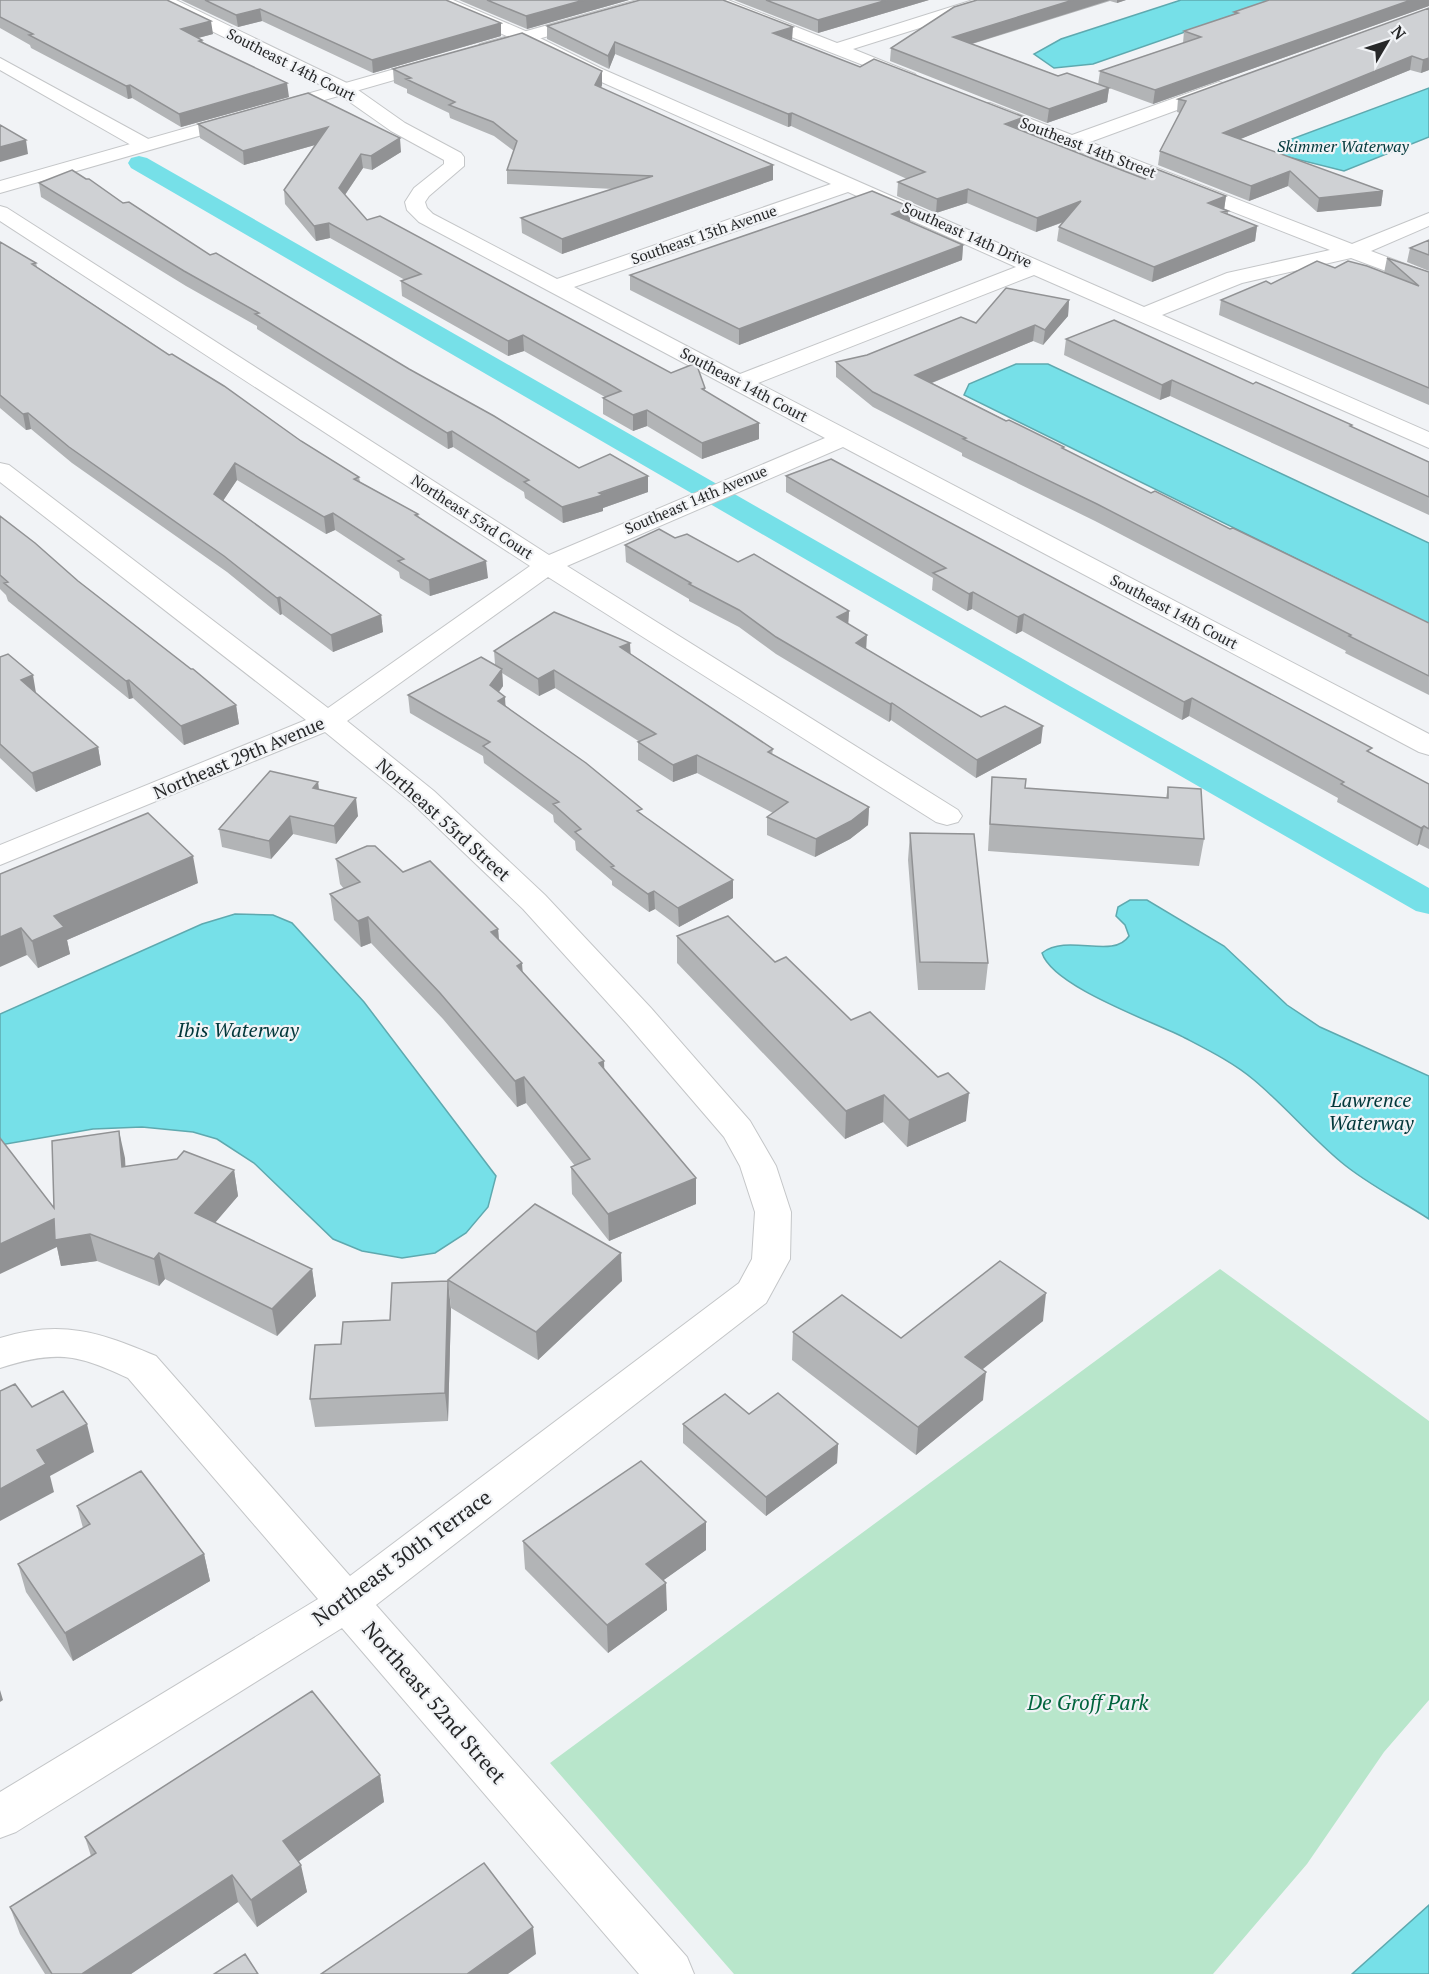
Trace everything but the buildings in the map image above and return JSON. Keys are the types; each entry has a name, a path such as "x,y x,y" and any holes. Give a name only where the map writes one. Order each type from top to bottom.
{"street":[{"name":"Southeast 14th Court","path":"163,0 344,88 398,127 454,157 454,166 421,192 415,202 417,210 426,218 1429,746"},
{"name":"Southeast 14th Drive","path":"439,0 524,37 594,72 1429,441"},
{"path":"0,187 656,0"},
{"path":"713,0 932,87"},
{"path":"836,49 990,0"},
{"path":"0,63 145,145"},
{"path":"1071,142 1239,81"},
{"name":"Southeast 14th Street","path":"964,99 1429,281"},
{"name":"Southeast 13th Avenue","path":"557,286 851,184"},
{"name":"Northeast 53rd Court","path":"0,212 548,565 947,816"},
{"path":"1143,315 1235,278 1353,251 1429,219"},
{"path":"741,382 1037,266"},
{"name":"Southeast 14th Avenue","path":"548,565 845,438"},
{"name":"Northeast 53rd Street","path":"0,470 328,721 423,797 534,902 639,1016 738,1130 758,1166 773,1212 771,1259"},
{"name":"Northeast 29th Avenue","path":"0,856 328,721 548,565"},
{"name":"Northeast 30th Terrace","path":"0,1817 347,1603 753,1293 771,1259"},
{"name":"Northeast 52nd Street","path":"0,1353 52,1342 92,1346 142,1367 670,1974"}],"green space":[{"name":"De Groff Park","path":"1220,1269 1429,1421 1429,1700 1384,1752 1307,1864 1213,1974 734,1974 550,1763"}],"water":[{"path":"1181,0 1277,0 1093,64 1054,68 1034,54 1061,39"},
{"name":"Skimmer Waterway","path":"1429,88 1429,137 1344,171 1280,155 1281,143"},
{"path":"1016,364 1048,364 1429,543 1429,624 964,395 969,384"},
{"name":"Lawrence Waterway","path":"1130,900 1147,900 1224,946 1287,1005 1320,1027 1429,1076 1429,1219 1351,1170 1254,1080 1238,1068 1185,1038 1105,1002 1064,978 1050,966 1042,953 1053,948 1064,945 1101,947 1122,943 1129,936 1125,925 1116,916 1118,907"},
{"name":"Ibis Waterway","path":"235,914 273,915 292,923 364,1002 496,1176 488,1207 466,1233 435,1253 402,1258 362,1251 333,1239 254,1163 217,1139 193,1132 142,1127 93,1129 0,1145 0,1014 202,924"},
{"path":"1429,1905 1429,1974 1352,1974"}],"waterway":[{"path":"139,163 1059,693 1429,903"}]}
